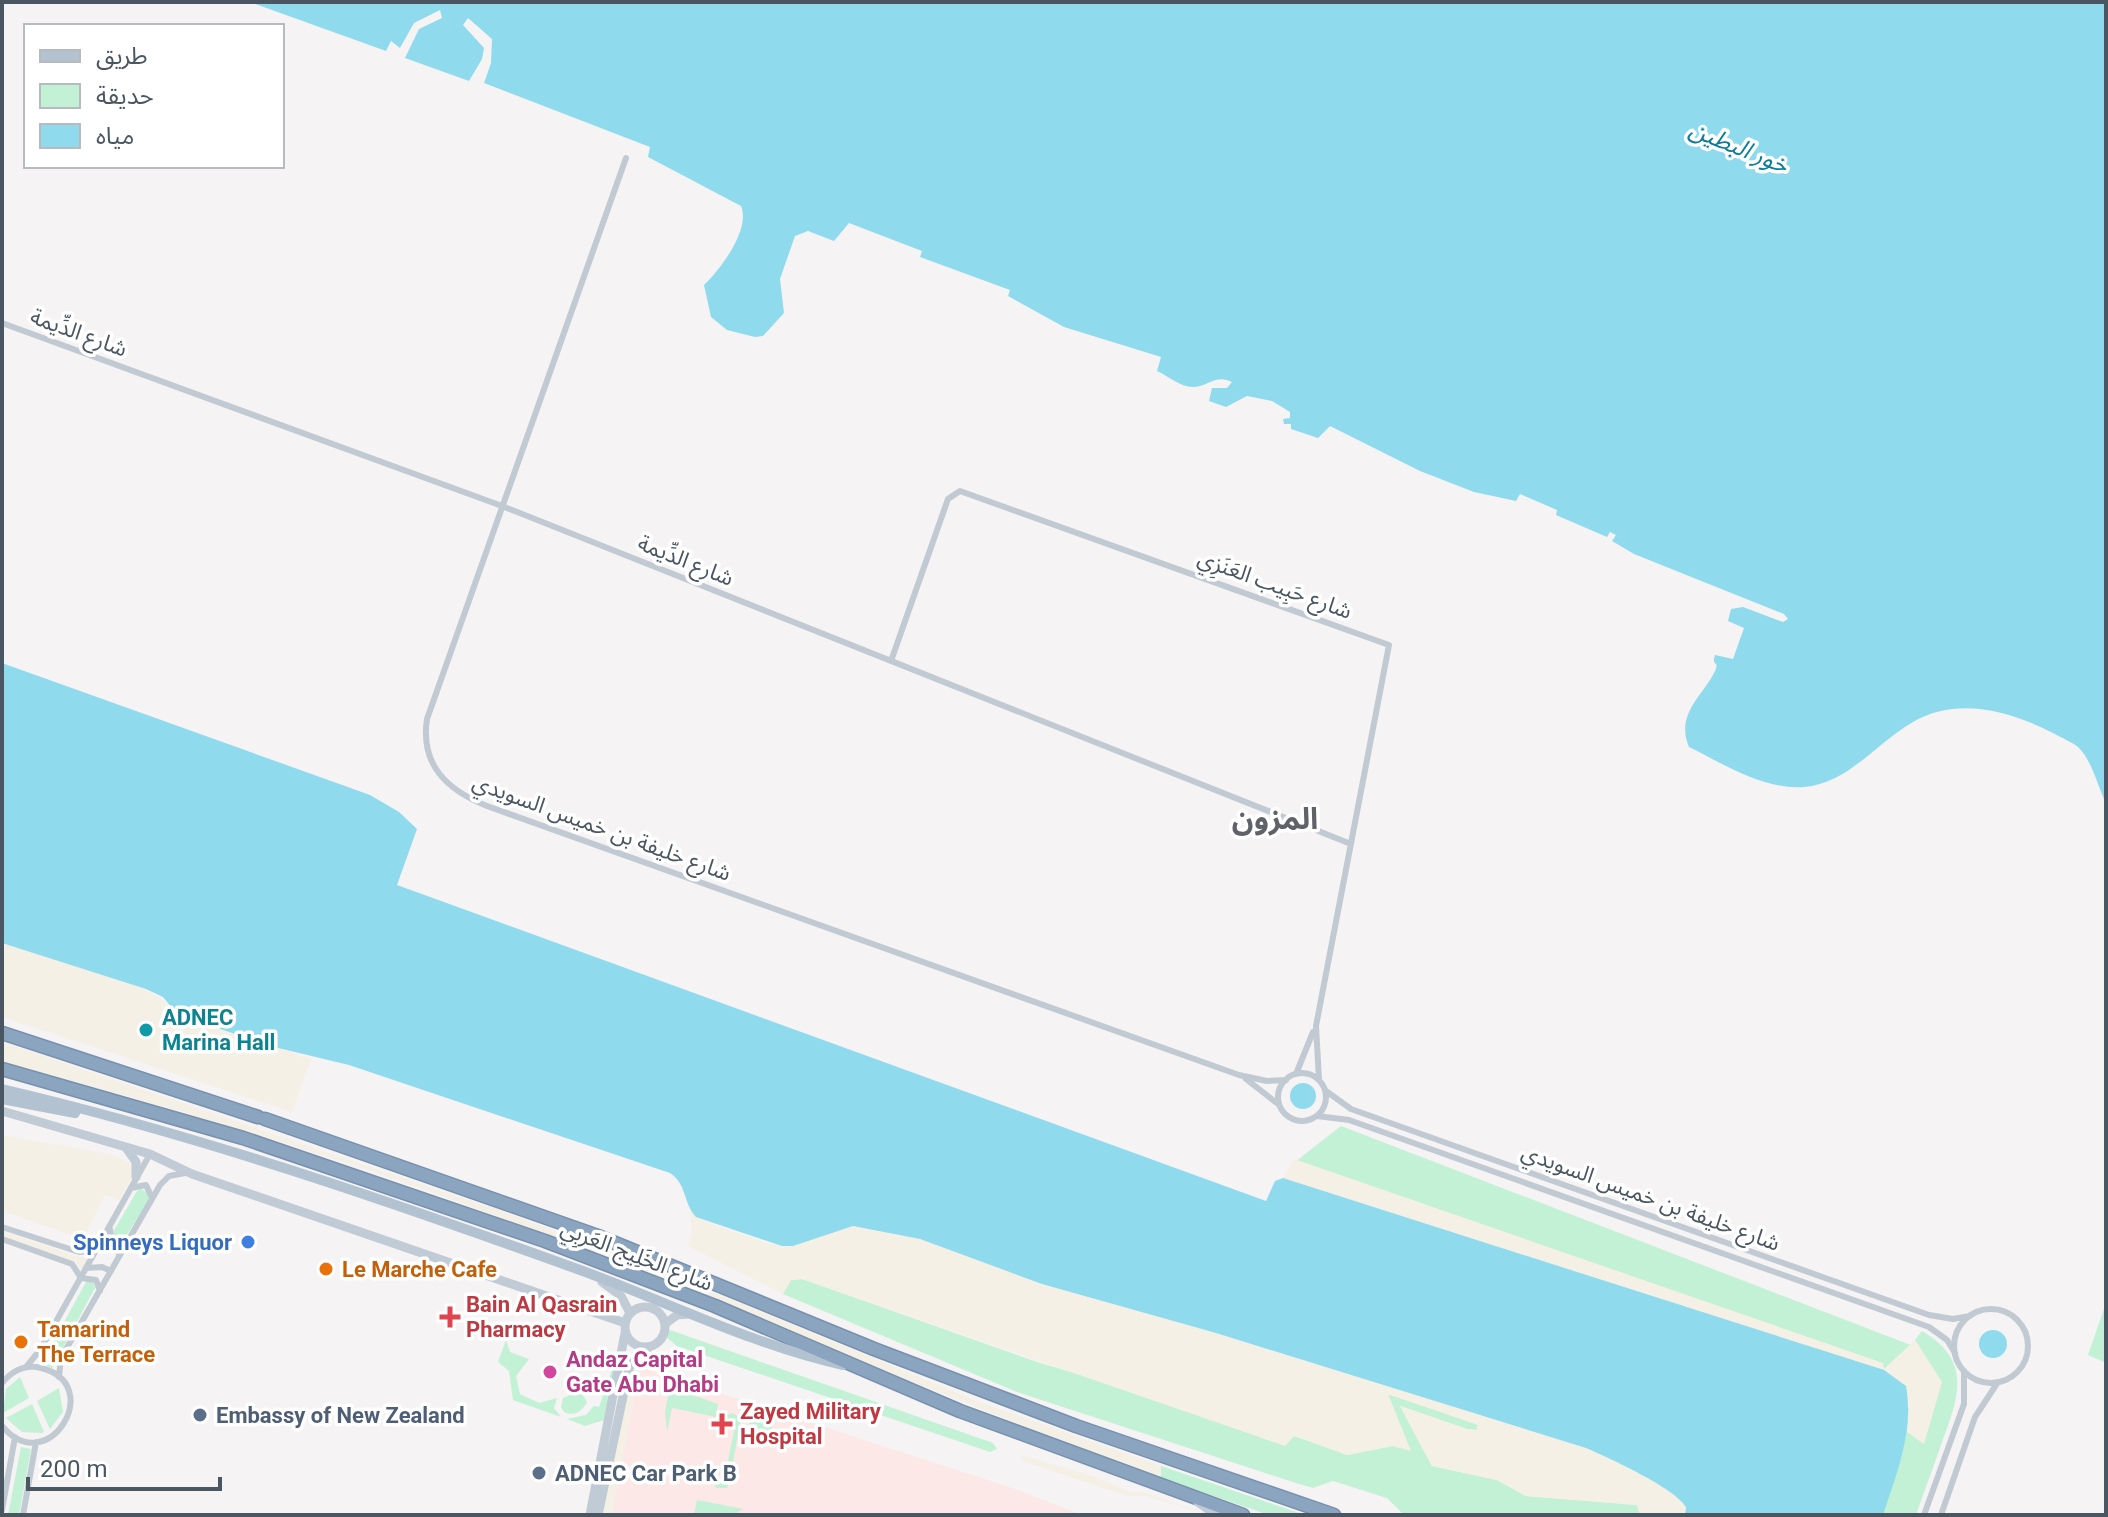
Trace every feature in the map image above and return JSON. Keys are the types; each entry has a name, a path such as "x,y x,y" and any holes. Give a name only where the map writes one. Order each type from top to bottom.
{"highway":[{"name":"شارع الخَلِيج العَربِي","path":"2,1033 261,1118 598,1236 874,1349 1076,1426 1334,1515"},
{"name":"شارع الخَلِيج العَربِي","path":"2,1069 243,1138 473,1216 665,1286 850,1366 1068,1452 1243,1515"}],"main road":[{"path":"2,1089 222,1146 570,1266 796,1353 850,1366"},
{"path":"2,1099 222,1146"}],"street":[{"name":"شارع خليفة بن خميس السويدي","path":"626,158 427,719 425,741 431,761 454,790 640,861 1239,1075 1286,1080"},
{"name":"شارع الدِّيمة","path":"2,323 502,506 1351,844"},
{"name":"شارع حَبِيب العَنَزِي","path":"891,661 948,499 960,491 1389,645 1316,1026 1296,1074"},
{"name":"شارع حَبِيب العَنَزِي","path":"1316,1026 1319,1080"},
{"path":"1296,1074 1308,1074 1319,1080 1326,1091 1324,1107 1317,1116 1296,1121 1280,1106 1278,1095 1286,1080 1296,1074"},
{"name":"شارع خليفة بن خميس السويدي","path":"1239,1075 1280,1106"},
{"name":"شارع خليفة بن خميس السويدي","path":"1326,1091 1351,1109 1929,1315 1953,1319 1970,1316"},
{"path":"2,1111 150,1154 192,1174 627,1323"},
{"name":"شارع خليفة بن خميس السويدي","path":"1317,1116 1349,1120 1922,1324 1942,1335 1955,1353"},
{"path":"124,1147 136,1162 136,1177"},
{"path":"2,1383 36,1356 150,1154"},
{"path":"59,1377 61,1358 152,1198 169,1176 192,1174"},
{"path":"129,1190 143,1184 152,1191 152,1198"},
{"path":"110,1225 112,1245 120,1255"},
{"path":"2,1227 82,1253 96,1250"},
{"path":"2,1239 75,1266 81,1278"},
{"path":"41,1252 47,1249 46,1242"},
{"path":"570,1266 616,1291 633,1344 649,1347"},
{"path":"86,1268 105,1267 111,1271"},
{"path":"81,1278 96,1280 100,1291"},
{"path":"590,1515 627,1323 641,1307 654,1309 665,1324"},
{"path":"1924,1515 1964,1404 1964,1371 1955,1353 1956,1336 1970,1316 1985,1310 2001,1310 2014,1317 2026,1333 2028,1346 2025,1361 2016,1373 1998,1382 1980,1381 1964,1371"},
{"path":"626,1381 635,1358 660,1340 665,1324 681,1314 713,1320"},
{"path":"598,1515 626,1381 629,1357 622,1355"},
{"path":"2,1426 15,1437 36,1442 55,1435 68,1419 70,1398 59,1377 44,1368 26,1367"},
{"path":"1941,1515 1975,1417 1998,1382"},
{"path":"2,1510 15,1437"},
{"path":"23,1515 36,1442"},
{"path":"2,1477 10,1470"},
{"path":"1185,1494 1216,1515"}],"shaded area":[{"name":"Zayed Military Hospital","path":"640,1367 1012,1488 1082,1515 611,1515"}],"green space":[{"path":"1341,1126 1921,1349 1915,1340 1922,1331 1949,1355 1957,1382 1953,1412 1916,1515 1870,1515 1917,1384 1291,1165"},
{"path":"141,1189 148,1193 149,1200 118,1249 113,1232"},
{"path":"802,1279 1040,1363 1321,1444 1347,1455 1392,1446 1387,1394 1478,1424 1477,1430 1467,1429 1400,1406 1432,1466 1497,1480 1526,1496 1637,1505 1641,1513 1404,1515 1387,1498 1333,1481 1313,1488 1299,1484 1017,1392 783,1294 791,1280"},
{"path":"86,1282 93,1282 95,1288 52,1368 41,1364"},
{"path":"2106,1303 2106,1363 2088,1355"},
{"path":"670,1330 993,1443 997,1449 990,1452 677,1346 666,1337"},
{"path":"506,1340 510,1352 529,1359 516,1376 520,1394 539,1403 557,1398 554,1408 561,1417 513,1400 509,1371 498,1362"},
{"path":"613,1367 616,1368 604,1420 585,1426 567,1419 586,1415 594,1406 599,1407"},
{"path":"20,1377 29,1398 3,1413 6,1389"},
{"path":"59,1388 63,1412 50,1429 37,1401"},
{"path":"675,1389 718,1404 716,1417 672,1408 667,1432 665,1411 669,1392"},
{"path":"580,1391 587,1402 585,1405 575,1413 564,1412 561,1407 563,1398"},
{"path":"32,1404 42,1433 22,1432 6,1418"},
{"path":"733,1413 741,1419 729,1483 727,1488 716,1488 711,1479 724,1481 735,1426 721,1422 722,1417"},
{"path":"756,1415 771,1420 773,1432 746,1437 750,1419"},
{"path":"21,1447 31,1449 19,1515 8,1515"},
{"path":"1161,1466 1305,1515 1269,1515 1161,1478"},
{"path":"697,1500 743,1509 733,1515 694,1515"}],"sand":[{"path":"2,943 121,979 164,1001 178,1014 311,1059 292,1112 2,1017"},
{"path":"2,1042 515,1216 686,1281 977,1401 1161,1466 1161,1478 453,1200 261,1136 2,1062"},
{"path":"2,1135 110,1154 130,1163 134,1174 120,1200 105,1195 83,1239 2,1211"},
{"path":"1294,1159 1883,1363 1884,1369 1915,1340 1942,1382 1924,1444 1907,1432 1909,1403 1884,1370 1283,1178"},
{"path":"690,1211 706,1222 769,1244 793,1245 853,1226 920,1239 1042,1284 1216,1333 1586,1448 1641,1473 1669,1490 1686,1507 1685,1515 1640,1515 1637,1505 1526,1496 1497,1480 1432,1466 1400,1406 1467,1429 1476,1430 1478,1425 1388,1394 1411,1451 1392,1446 1347,1455 1294,1436 1285,1446 802,1279 791,1280 783,1294 688,1246 692,1232"},
{"path":"2,1231 79,1257 90,1257 83,1272 76,1262 2,1237"},
{"path":"634,1365 640,1367 612,1515 601,1515"},
{"path":"1022,1455 1096,1477 1130,1492 1142,1492 1210,1515 1145,1496 1127,1496 1022,1461"}],"water":[{"name":"خور البطين","path":"250,2 2106,2 2106,803 2088,760 2076,746 2019,718 1966,708 1930,714 1913,722 1849,770 1820,784 1789,787 1744,774 1689,747 1685,725 1692,706 1715,671 1715,655 1733,659 1744,628 1728,621 1731,609 1743,607 1783,622 1788,619 1784,614 1634,554 1612,541 1616,535 1610,532 1607,537 1556,515 1557,510 1520,494 1516,501 1474,492 1420,471 1330,426 1318,438 1291,429 1291,424 1284,424 1283,419 1290,418 1290,412 1272,401 1247,396 1226,407 1209,401 1212,388 1227,388 1232,382 1217,380 1194,387 1180,384 1157,371 1161,357 1064,327 1008,296 1010,290 920,257 922,251 849,223 834,241 808,231 795,236 780,279 784,313 763,336 727,330 711,317 704,285 718,270 738,237 742,226 741,206 648,157 650,147 484,83 491,63 492,39 468,18 463,25 484,48 482,59 469,81 405,58 419,29 442,18 440,10 414,23 400,48 391,41 386,51"},
{"path":"2,663 370,795 399,812 417,829 397,885 1266,1201 1275,1181 1283,1178 1884,1370 1906,1386 1908,1419 1903,1452 1883,1515 1685,1515 1686,1507 1669,1491 1586,1448 1216,1333 1042,1284 920,1239 853,1226 793,1246 782,1246 696,1217 679,1183 670,1173 349,1065 270,1046 177,1014 163,997 146,989 2,943"},
{"path":"1303,1083 1312,1087 1316,1096 1312,1105 1303,1109 1294,1105 1290,1096 1294,1087"},
{"path":"1993,1330 2003,1334 2007,1344 2003,1354 1993,1358 1983,1354 1979,1344 1983,1334"}],"place":[{"name":"ADNEC Marina Hall","path":"146,1030"},
{"name":"Spinneys Liquor","path":"248,1242"},
{"name":"Le Marche Cafe","path":"326,1269"},
{"name":"Bain Al Qasrain Pharmacy","path":"450,1317"},
{"name":"Tamarind The Terrace","path":"21,1342"},
{"name":"Andaz Capital Gate Abu Dhabi","path":"550,1372"},
{"name":"Embassy of New Zealand","path":"200,1415"},
{"name":"Zayed Military Hospital","path":"722,1424"},
{"name":"ADNEC Car Park B","path":"539,1473"}],"district":[{"name":"المزون","path":"1275,819"}]}
